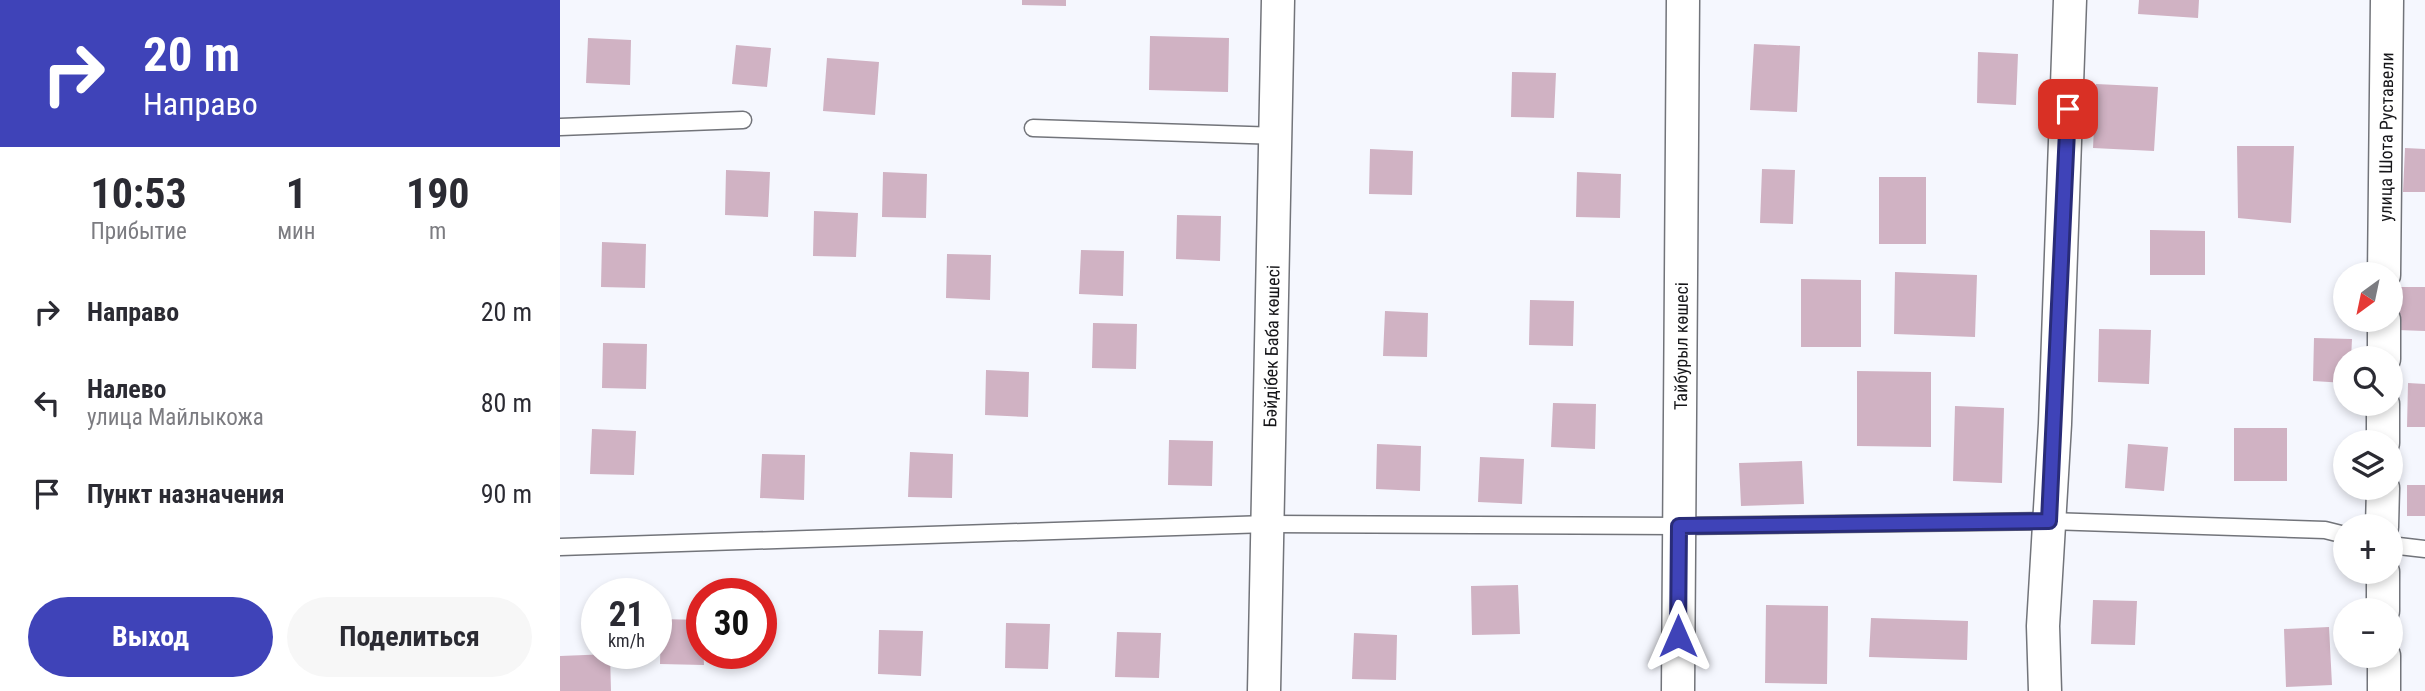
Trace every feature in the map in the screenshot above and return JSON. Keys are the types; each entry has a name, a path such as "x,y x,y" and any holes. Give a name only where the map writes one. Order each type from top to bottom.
{"street":[{"name":"Бәйдібек Баба көшесі","path":"1264,691 1278,0"},
{"name":"Тайбурыл көшесі","path":"1678,691 1684,0"},
{"path":"2045,691 2043,626 2069,96 2070,0"},
{"name":"улица Шота Руставели","path":"2384,262 2387,0"},
{"path":"2384,668 2384,691"}],"lane":[{"path":"560,127 743,120"},
{"path":"1033,128 1276,136"},
{"path":"560,547 1267,524 1679,526 2049,521 2333,532"},
{"path":"2403,546 2425,549"}],"building":[{"path":"1022,0 1066,0 1066,6 1022,5"},
{"path":"2139,0 2199,0 2198,18 2138,14"},
{"path":"1150,36 1229,38 1228,92 1149,90"},
{"path":"588,38 631,40 630,85 586,83"},
{"path":"1754,44 1800,46 1797,112 1750,110"},
{"path":"736,45 771,48 767,87 732,84"},
{"path":"1978,52 2018,54 2016,105 1977,103"},
{"path":"827,58 879,62 875,115 823,111"},
{"path":"1512,72 1556,73 1554,118 1511,117"},
{"path":"2096,84 2158,87 2154,151 2093,148"},
{"path":"2237,146 2294,146 2291,223 2238,218"},
{"path":"2405,148 2425,149 2425,192 2403,192"},
{"path":"1370,149 1413,151 1412,195 1369,194"},
{"path":"1762,169 1795,170 1793,224 1760,223"},
{"path":"726,170 770,172 768,217 725,215"},
{"path":"883,172 927,174 926,218 882,217"},
{"path":"1577,172 1621,174 1620,218 1576,217"},
{"path":"1879,177 1926,177 1926,244 1879,244"},
{"path":"814,211 858,213 856,257 813,256"},
{"path":"1177,215 1221,216 1220,261 1176,259"},
{"path":"2150,230 2205,231 2205,275 2150,275"},
{"path":"602,242 646,244 645,288 601,287"},
{"path":"1081,250 1124,251 1123,296 1079,294"},
{"path":"947,254 991,255 990,300 946,298"},
{"path":"1895,272 1977,275 1975,337 1894,334"},
{"path":"1801,279 1861,280 1861,347 1801,347"},
{"path":"2403,287 2425,287 2425,331 2403,330"},
{"path":"1530,300 1574,301 1573,346 1529,345"},
{"path":"1385,311 1428,313 1427,357 1383,356"},
{"path":"1093,323 1137,324 1136,369 1092,368"},
{"path":"2099,329 2151,330 2149,384 2098,382"},
{"path":"2314,338 2352,339 2352,346 2333,346 2333,382 2313,381"},
{"path":"603,343 647,344 646,389 602,388"},
{"path":"986,370 1029,372 1028,417 985,415"},
{"path":"1857,371 1931,372 1931,447 1857,446"},
{"path":"2408,383 2425,384 2425,427 2407,427"},
{"path":"1553,403 1596,404 1595,449 1551,447"},
{"path":"1955,406 2004,408 2002,483 1953,481"},
{"path":"2234,428 2287,428 2287,481 2234,481"},
{"path":"592,429 636,431 634,475 590,474"},
{"path":"1169,440 1213,441 1212,486 1168,485"},
{"path":"1377,444 1421,446 1420,491 1376,489"},
{"path":"2128,444 2168,447 2164,491 2125,488"},
{"path":"910,452 953,454 952,498 908,497"},
{"path":"762,454 805,455 804,500 760,498"},
{"path":"1480,457 1524,459 1522,504 1478,502"},
{"path":"1802,461 1804,504 1741,506 1739,463"},
{"path":"2407,485 2425,485 2425,516 2407,516"},
{"path":"1518,585 1520,634 1472,635 1471,586"},
{"path":"2093,600 2137,601 2135,645 2091,644"},
{"path":"1766,605 1828,606 1827,684 1765,683"},
{"path":"1871,618 1968,621 1967,660 1869,657"},
{"path":"672,619 686,620 686,665 672,664"},
{"path":"1006,623 1050,624 1048,669 1005,668"},
{"path":"2329,627 2332,685 2286,687 2284,629"},
{"path":"879,630 923,631 921,676 878,674"},
{"path":"1117,632 1161,633 1159,678 1115,677"},
{"path":"1354,633 1397,635 1396,680 1352,679"},
{"path":"581,655 581,669 610,669 611,691 560,691 560,656"}],"route":[{"path":"1678,636 1679,526 2049,521 2068,109"}]}
